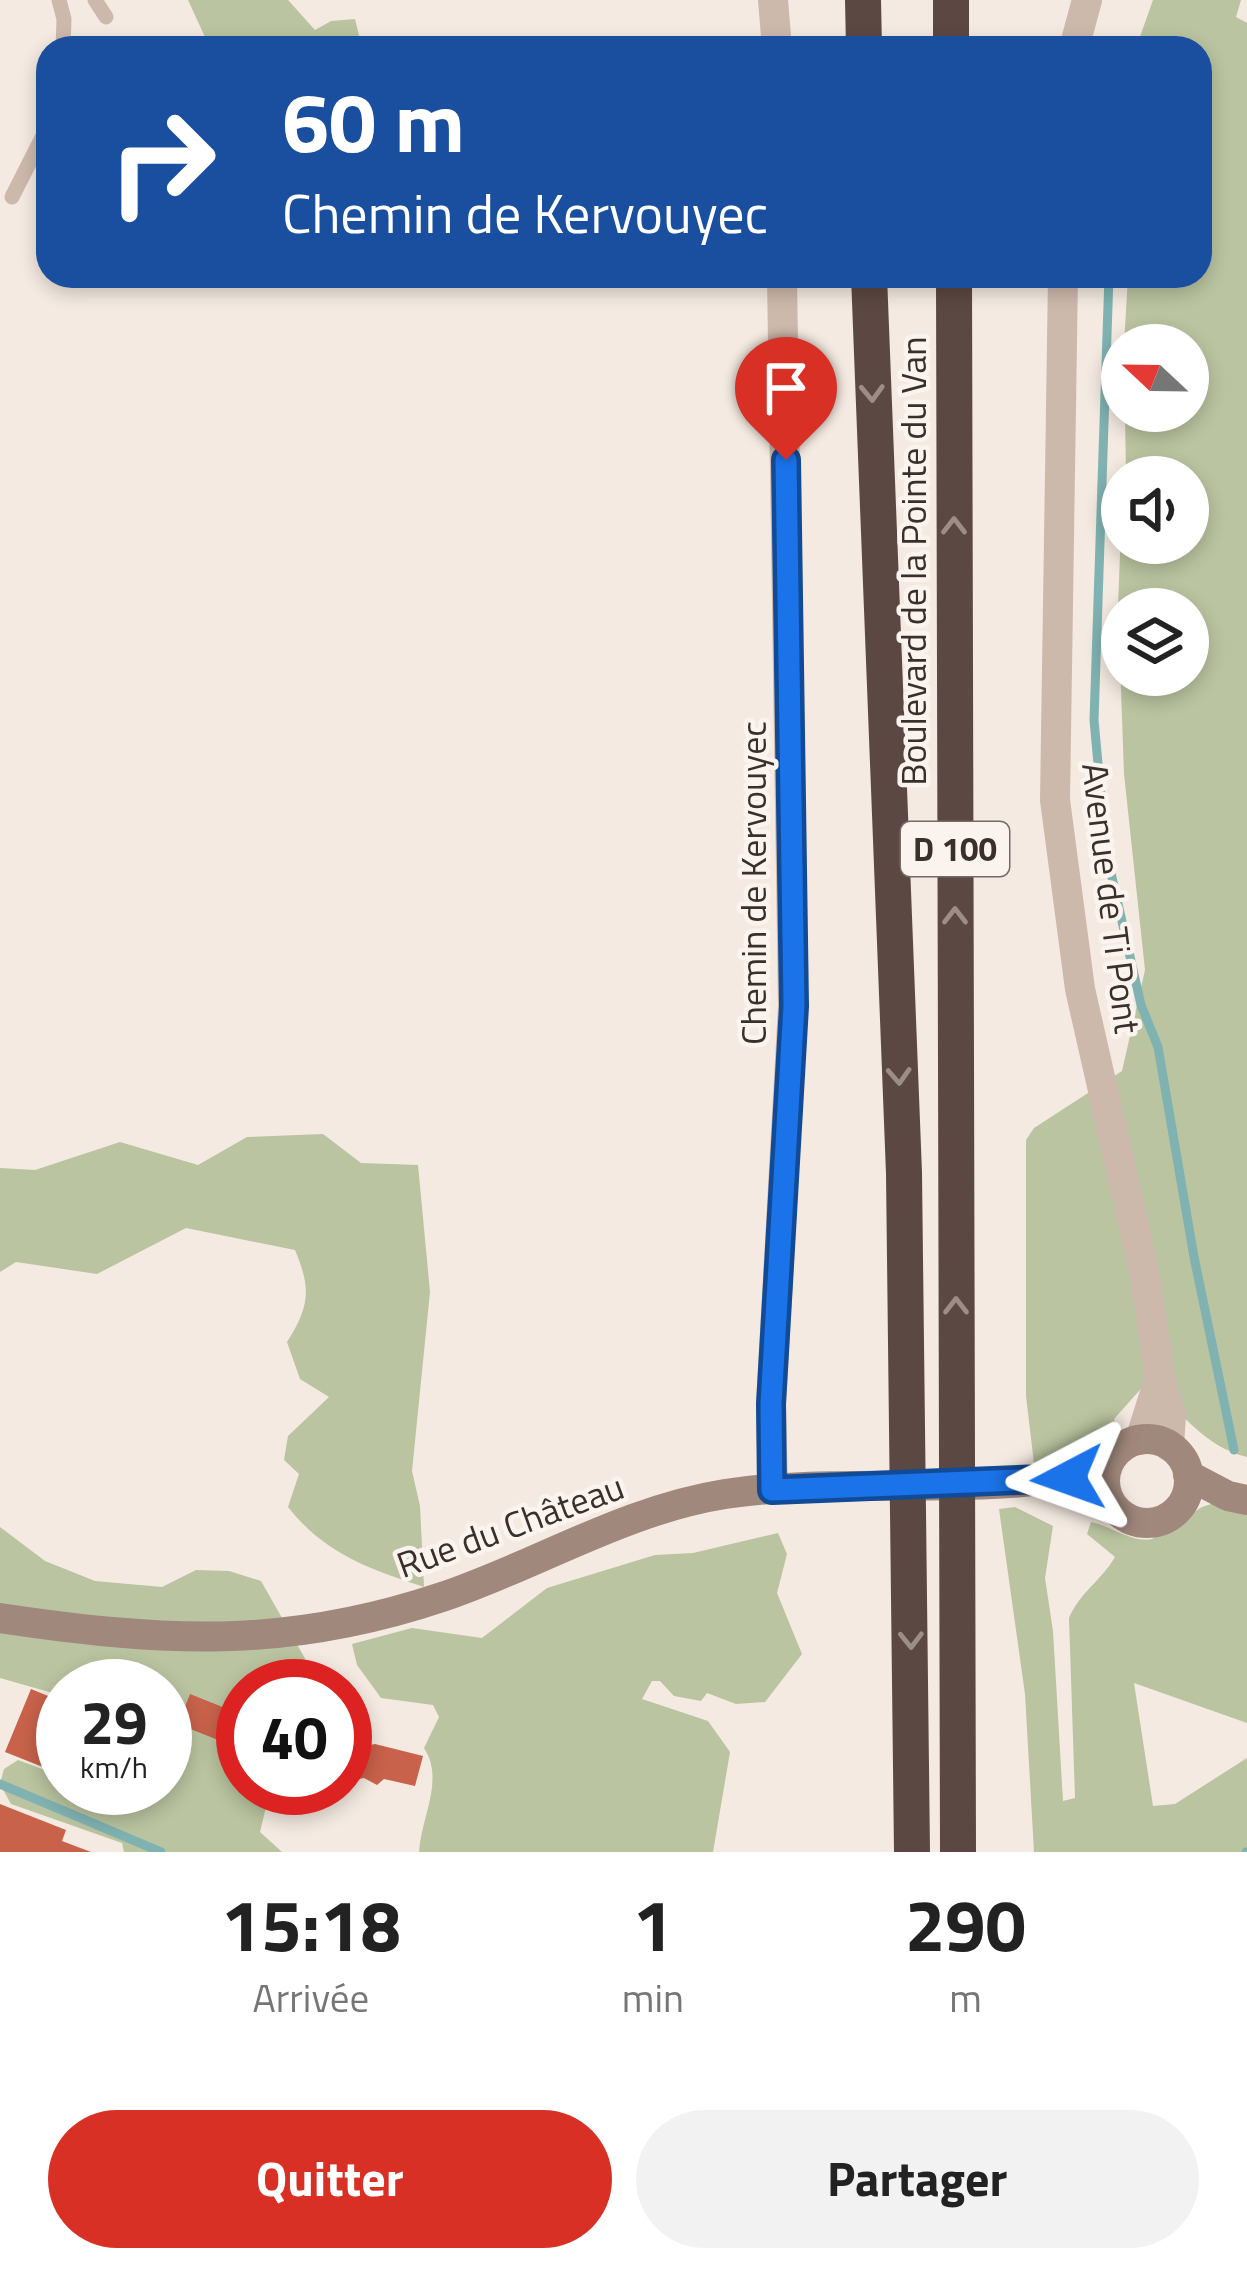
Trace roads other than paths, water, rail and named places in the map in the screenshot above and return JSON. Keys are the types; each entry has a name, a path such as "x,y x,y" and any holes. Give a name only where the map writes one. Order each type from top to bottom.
{"highway":[{"path":"863,0 864,36"},
{"path":"951,0 951,36"},
{"name":"Boulevard de la Pointe du Van","path":"869,288 904,1173 912,1852"},
{"name":"Boulevard de la Pointe du Van","path":"954,288 958,1852"}],"street":[{"path":"773,0 776,36"},
{"path":"1077,36 1087,0"},
{"name":"Chemin de Kervouyec","path":"772,1490 771,1404 794,1006 782,288"},
{"name":"Avenue de Ti Pont","path":"1063,288 1055,800 1080,988 1144,1270 1160,1377 1171,1415 1155,1443"},
{"path":"1155,1443 1188,1475 1238,1498 1139,1523 1110,1503 1107,1469 1123,1447 1155,1443"},
{"name":"Rue du Château","path":"0,1618 240,1640 311,1630 442,1597 523,1562 690,1502 772,1490 1049,1482 1107,1469"},
{"path":"1175,1512 1188,1488 1188,1475"},
{"name":"Rue du Château","path":"1049,1482 1110,1503"}],"lane":[{"path":"59,0 63,36"},
{"path":"95,0 106,17"},
{"path":"12,197 36,150"}],"waterway":[{"path":"1109,288 1094,720 1106,851 1141,1005 1158,1047 1234,1450"},
{"path":"0,1784 161,1852"}]}
